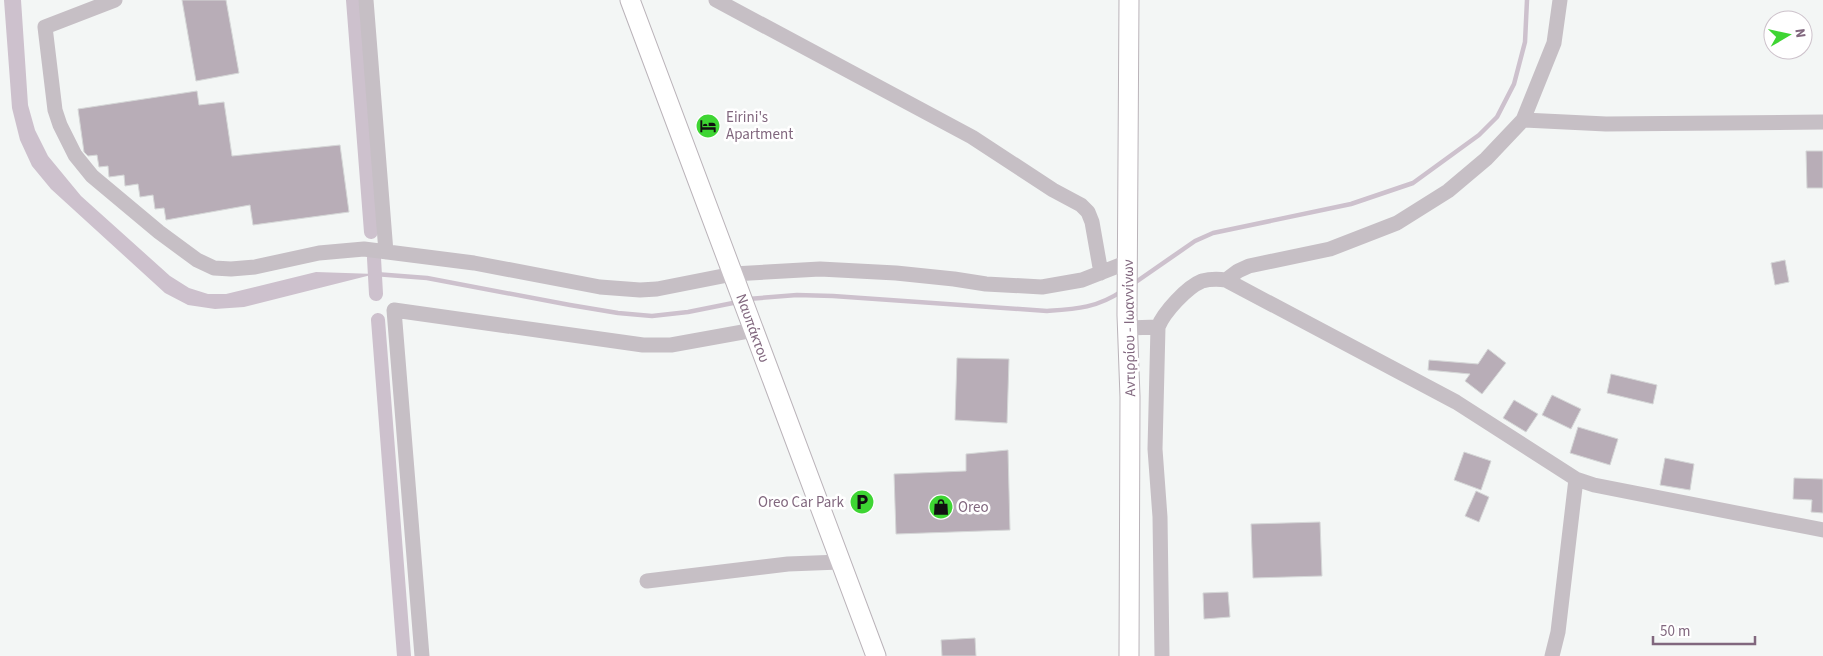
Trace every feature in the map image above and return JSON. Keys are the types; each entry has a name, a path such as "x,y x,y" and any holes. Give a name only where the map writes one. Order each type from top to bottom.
{"main road":[{"name":"Ναυπάκτου","path":"630,0 668,106 735,278 876,656"},
{"name":"Αντιρρίου - Ιωαννίνων","path":"1129,0 1127,322 1130,397 1129,656"}],"street":[{"path":"115,0 45,27 57,117 75,155 92,176 178,248 214,268 255,267 319,253 364,250 474,263 622,289 657,289 820,269 896,273 986,284 1042,287 1082,280 1128,266"},
{"path":"366,0 386,252"},
{"path":"716,0 972,137 1054,190 1081,205 1088,212 1092,222 1101,273"},
{"path":"1226,280 1238,270 1249,266 1330,249 1397,223 1448,191 1486,159 1523,120 1554,43 1560,0"},
{"path":"1523,120 1606,124 1823,122"},
{"path":"1162,656 1160,517 1155,450 1158,327 1167,311 1196,284 1208,280 1226,280 1456,402 1576,479 1594,485 1823,530"},
{"path":"422,656 394,310 643,345 671,345 750,321"},
{"path":"1127,322 1158,327"},
{"path":"1552,656 1558,632 1576,479"},
{"path":"647,581 770,566 840,562"}],"shaded area":[{"path":"4,0 21,0 28,105 35,130 48,156 81,196 170,276 189,288 208,294 226,294 316,272 375,274 244,307 215,309 188,305 165,293 51,189 32,166 20,140 12,108"}],"building":[{"path":"182,0 226,0 239,73 196,81"},
{"path":"197,91 199,105 224,102 232,156 340,145 349,212 253,225 250,205 166,220 164,208 155,209 153,195 140,197 138,184 125,186 124,175 109,177 108,166 99,167 97,155 88,156 84,152 78,109"},
{"path":"1806,151 1823,151 1823,188 1807,188"},
{"path":"1785,260 1789,282 1775,285 1771,263"},
{"path":"1488,349 1506,363 1482,394 1465,381 1470,374 1428,370 1429,360 1478,364"},
{"path":"957,358 1009,359 1007,423 955,420"},
{"path":"1611,374 1657,385 1653,404 1607,393"},
{"path":"1552,395 1581,409 1571,429 1542,415"},
{"path":"1514,400 1538,414 1526,432 1503,418"},
{"path":"1578,427 1618,439 1610,465 1570,453"},
{"path":"1008,450 1010,530 896,534 894,474 966,471 966,454"},
{"path":"1464,452 1491,461 1481,490 1454,480"},
{"path":"1665,458 1694,464 1690,490 1660,485"},
{"path":"1794,478 1823,479 1823,513 1811,512 1812,500 1793,499"},
{"path":"1476,491 1489,497 1479,522 1465,516"},
{"path":"1320,522 1322,576 1253,578 1251,524"},
{"path":"1228,592 1230,617 1204,619 1203,593"},
{"path":"975,638 976,656 942,656 941,640"}],"waterway":[{"path":"353,0 371,232"},
{"path":"1133,284 1195,241 1213,233 1351,204 1413,183 1479,135 1497,117 1514,84 1525,42 1527,0"},
{"path":"374,258 376,294"},
{"path":"375,274 427,278 570,305 618,313 652,316 688,312 738,302"},
{"path":"748,299 797,295 833,296 1047,311 1095,304 1113,297 1122,291"},
{"path":"378,320 404,656"}],"place":[{"name":"Eirini's Apartment","path":"708,126"},
{"name":"Oreo Car Park","path":"862,502"},
{"name":"Oreo","path":"941,507"}]}
